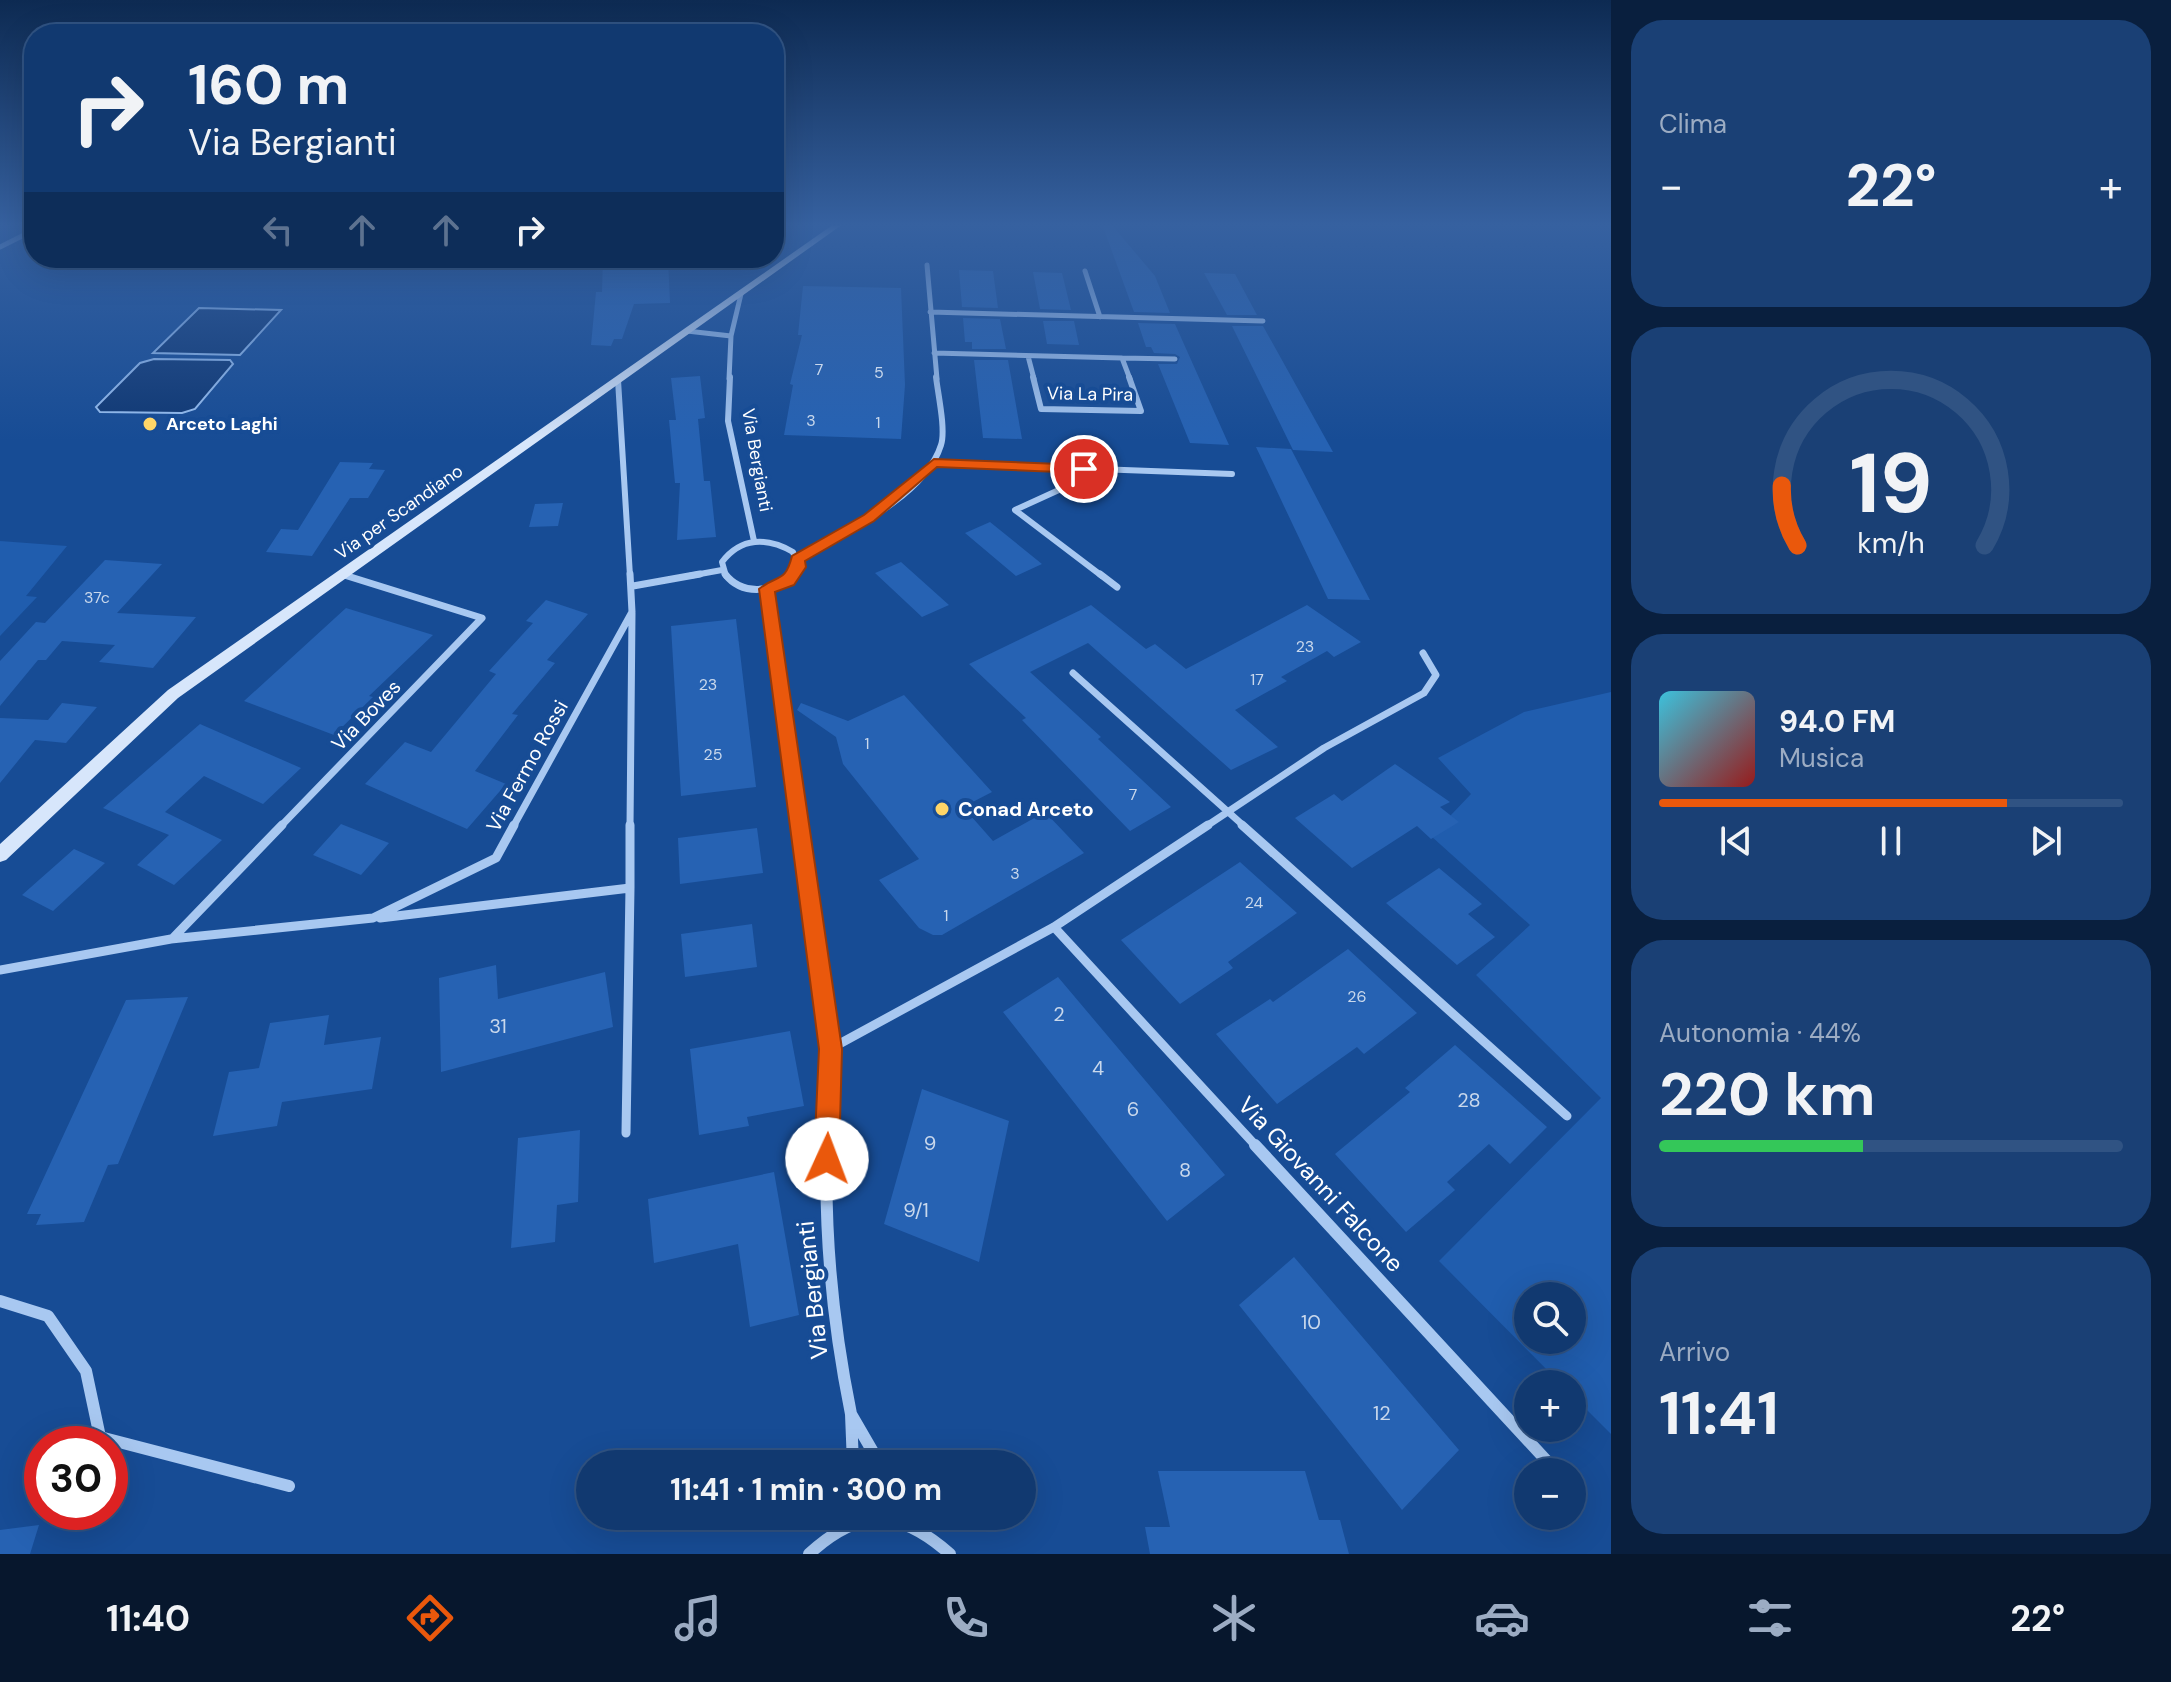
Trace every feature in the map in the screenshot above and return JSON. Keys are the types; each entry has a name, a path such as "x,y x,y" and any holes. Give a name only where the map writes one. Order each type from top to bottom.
{"street":[{"name":"Via per Scandiano","path":"0,855 173,694 737,297"},
{"name":"Via Bergianti","path":"740,297 731,336 728,421 754,541"},
{"path":"633,586 722,570 733,583 743,588 767,589 788,581 798,567 798,559 869,518 934,463 942,443 929,297"},
{"path":"1093,297 1100,317"},
{"path":"930,312 1263,321"},
{"path":"687,331 731,336"},
{"name":"Via La Pira","path":"934,353 1175,359"},
{"name":"Via La Pira","path":"1028,356 1041,409 1141,411 1122,358"},
{"name":"Via Fermo Rossi","path":"618,380 633,586 626,1133"},
{"path":"934,463 1232,474"},
{"path":"1055,467 1061,489 1015,510 1117,587"},
{"name":"Via Bergianti","path":"722,570 726,555 733,548 754,541 777,543 793,552 798,559"},
{"name":"Via Boves","path":"171,939 482,618 341,574"},
{"name":"Via Bergianti","path":"767,589 830,1049 825,1213 836,1340 851,1414 852,1450"},
{"name":"Via Fermo Rossi","path":"373,918 496,858 632,612"},
{"path":"830,1049 1054,927 1324,748 1424,693 1436,675 1423,653"},
{"path":"1073,673 1567,1116"},
{"name":"Via Fermo Rossi","path":"0,970 171,939 630,888"},
{"name":"Via Giovanni Falcone","path":"1054,927 1544,1458"},
{"path":"0,1301 48,1316 86,1371 100,1437 289,1486"},
{"name":"Via Bergianti","path":"851,1414 872,1450"},
{"path":"809,1554 836,1530"},
{"path":"923,1530 950,1554"}],"shaded area":[{"path":"199,308 281,310 240,355 153,353"},
{"path":"154,359 230,360 233,364 195,409 182,413 100,412 96,407 140,363"},
{"path":"0,541 67,546 26,596 37,597 0,636"},
{"path":"1611,692 1611,1434 1586,1409 1586,1370 1547,1370 1531,1354 1586,1354 1586,1282 1514,1282 1514,1337 1439,1261 1601,1098 1476,975 1530,925 1431,836 1471,794 1438,758 1524,712"}],"building":[{"path":"596,297 670,297 670,303 634,304 622,339 614,339 611,346 591,345"},
{"path":"802,297 901,297 905,385 901,439 784,435 793,385 790,384 802,335 798,335"},
{"path":"961,297 996,297 998,308 962,307"},
{"path":"1038,297 1068,297 1071,310 1040,309"},
{"path":"1128,297 1163,297 1170,313 1134,312"},
{"path":"1217,297 1247,297 1257,315 1227,315"},
{"path":"963,318 1000,319 1006,349 972,349 972,342 965,342"},
{"path":"1043,321 1074,321 1079,345 1047,344"},
{"path":"1138,323 1175,324 1229,445 1190,443 1158,364 1177,364 1180,357 1154,353 1151,347 1146,347"},
{"path":"1232,326 1263,326 1333,452 1293,450"},
{"path":"974,360 1008,360 1022,439 983,438"},
{"path":"700,376 705,418 698,419 704,481 710,481 716,537 677,540 680,483 675,483 669,420 676,420 671,378"},
{"path":"1256,447 1291,449 1370,600 1328,599"},
{"path":"340,462 373,463 369,469 385,470 368,498 350,498 312,556 266,552 281,529 298,530"},
{"path":"563,503 558,526 529,527 535,504"},
{"path":"990,522 1042,564 1016,576 965,533"},
{"path":"105,560 162,564 117,613 196,617 153,668 99,662 115,645 62,641 46,660 38,660 0,706 0,661 36,622 45,623"},
{"path":"901,562 949,605 922,617 875,573"},
{"path":"546,600 588,614 547,660 555,663 512,714 518,715 475,771 506,784 467,829 365,784 405,742 431,752 496,674 489,671 533,623 526,621"},
{"path":"1091,605 1146,649 1155,644 1186,669 1307,605 1361,642 1334,657 1327,651 1281,677 1287,681 1235,710 1278,747 1231,770 1088,643 1030,672 1171,807 1130,831 1022,720 1026,718 969,664"},
{"path":"346,608 433,635 369,696 373,697 334,735 244,701"},
{"path":"736,619 756,787 681,796 671,626"},
{"path":"904,695 992,792 963,807 993,841 1045,812 1084,853 942,935 933,935 919,928 879,880 919,859 843,764 836,737 797,710 801,703 848,721"},
{"path":"62,703 97,707 66,743 35,740 0,783 0,718 48,720"},
{"path":"200,724 301,768 263,804 204,776 165,812 222,840 174,885 137,865 169,835 103,808"},
{"path":"1395,764 1450,802 1440,807 1459,822 1431,839 1417,826 1352,868 1295,818 1334,794 1342,801"},
{"path":"341,824 389,843 361,875 313,855"},
{"path":"757,828 763,873 680,884 678,838"},
{"path":"74,849 105,863 53,911 22,895"},
{"path":"1240,862 1297,913 1228,962 1233,968 1180,1004 1121,940"},
{"path":"1439,868 1482,904 1468,914 1495,937 1457,965 1386,903"},
{"path":"752,924 757,967 685,977 681,934"},
{"path":"1348,949 1417,1013 1364,1054 1357,1047 1277,1104 1216,1034 1270,999 1273,1002"},
{"path":"496,965 498,999 605,972 613,1027 441,1072 439,978"},
{"path":"1058,977 1225,1175 1167,1221 1003,1012"},
{"path":"188,997 118,1164 108,1165 84,1222 36,1225 41,1214 27,1214 126,1000"},
{"path":"329,1015 324,1045 381,1037 372,1089 282,1102 277,1126 213,1136 229,1072 259,1068 270,1023"},
{"path":"790,1031 804,1106 747,1117 749,1126 699,1135 690,1049"},
{"path":"1455,1045 1547,1127 1510,1164 1489,1144 1447,1182 1455,1190 1406,1232 1335,1154 1410,1092 1405,1088"},
{"path":"922,1089 1009,1121 979,1262 884,1224"},
{"path":"580,1130 578,1202 557,1205 555,1242 511,1248 518,1138"},
{"path":"774,1172 799,1315 750,1327 738,1244 654,1263 648,1199"},
{"path":"1294,1257 1459,1450 1402,1510 1239,1305"},
{"path":"1158,1471 1305,1471 1319,1520 1340,1520 1349,1554 1150,1554 1145,1527 1170,1527"},
{"path":"24,1527 24,1530 37,1530 30,1554 0,1554 0,1530"}],"place":[{"name":"Arceto Laghi","path":"150,424"},
{"name":"Conad Arceto","path":"942,809"}],"route":[{"path":"827,1159 830,1049 767,589 779,587 788,581 795,575 798,559 869,518 920,478 934,463 1084,469"}]}
